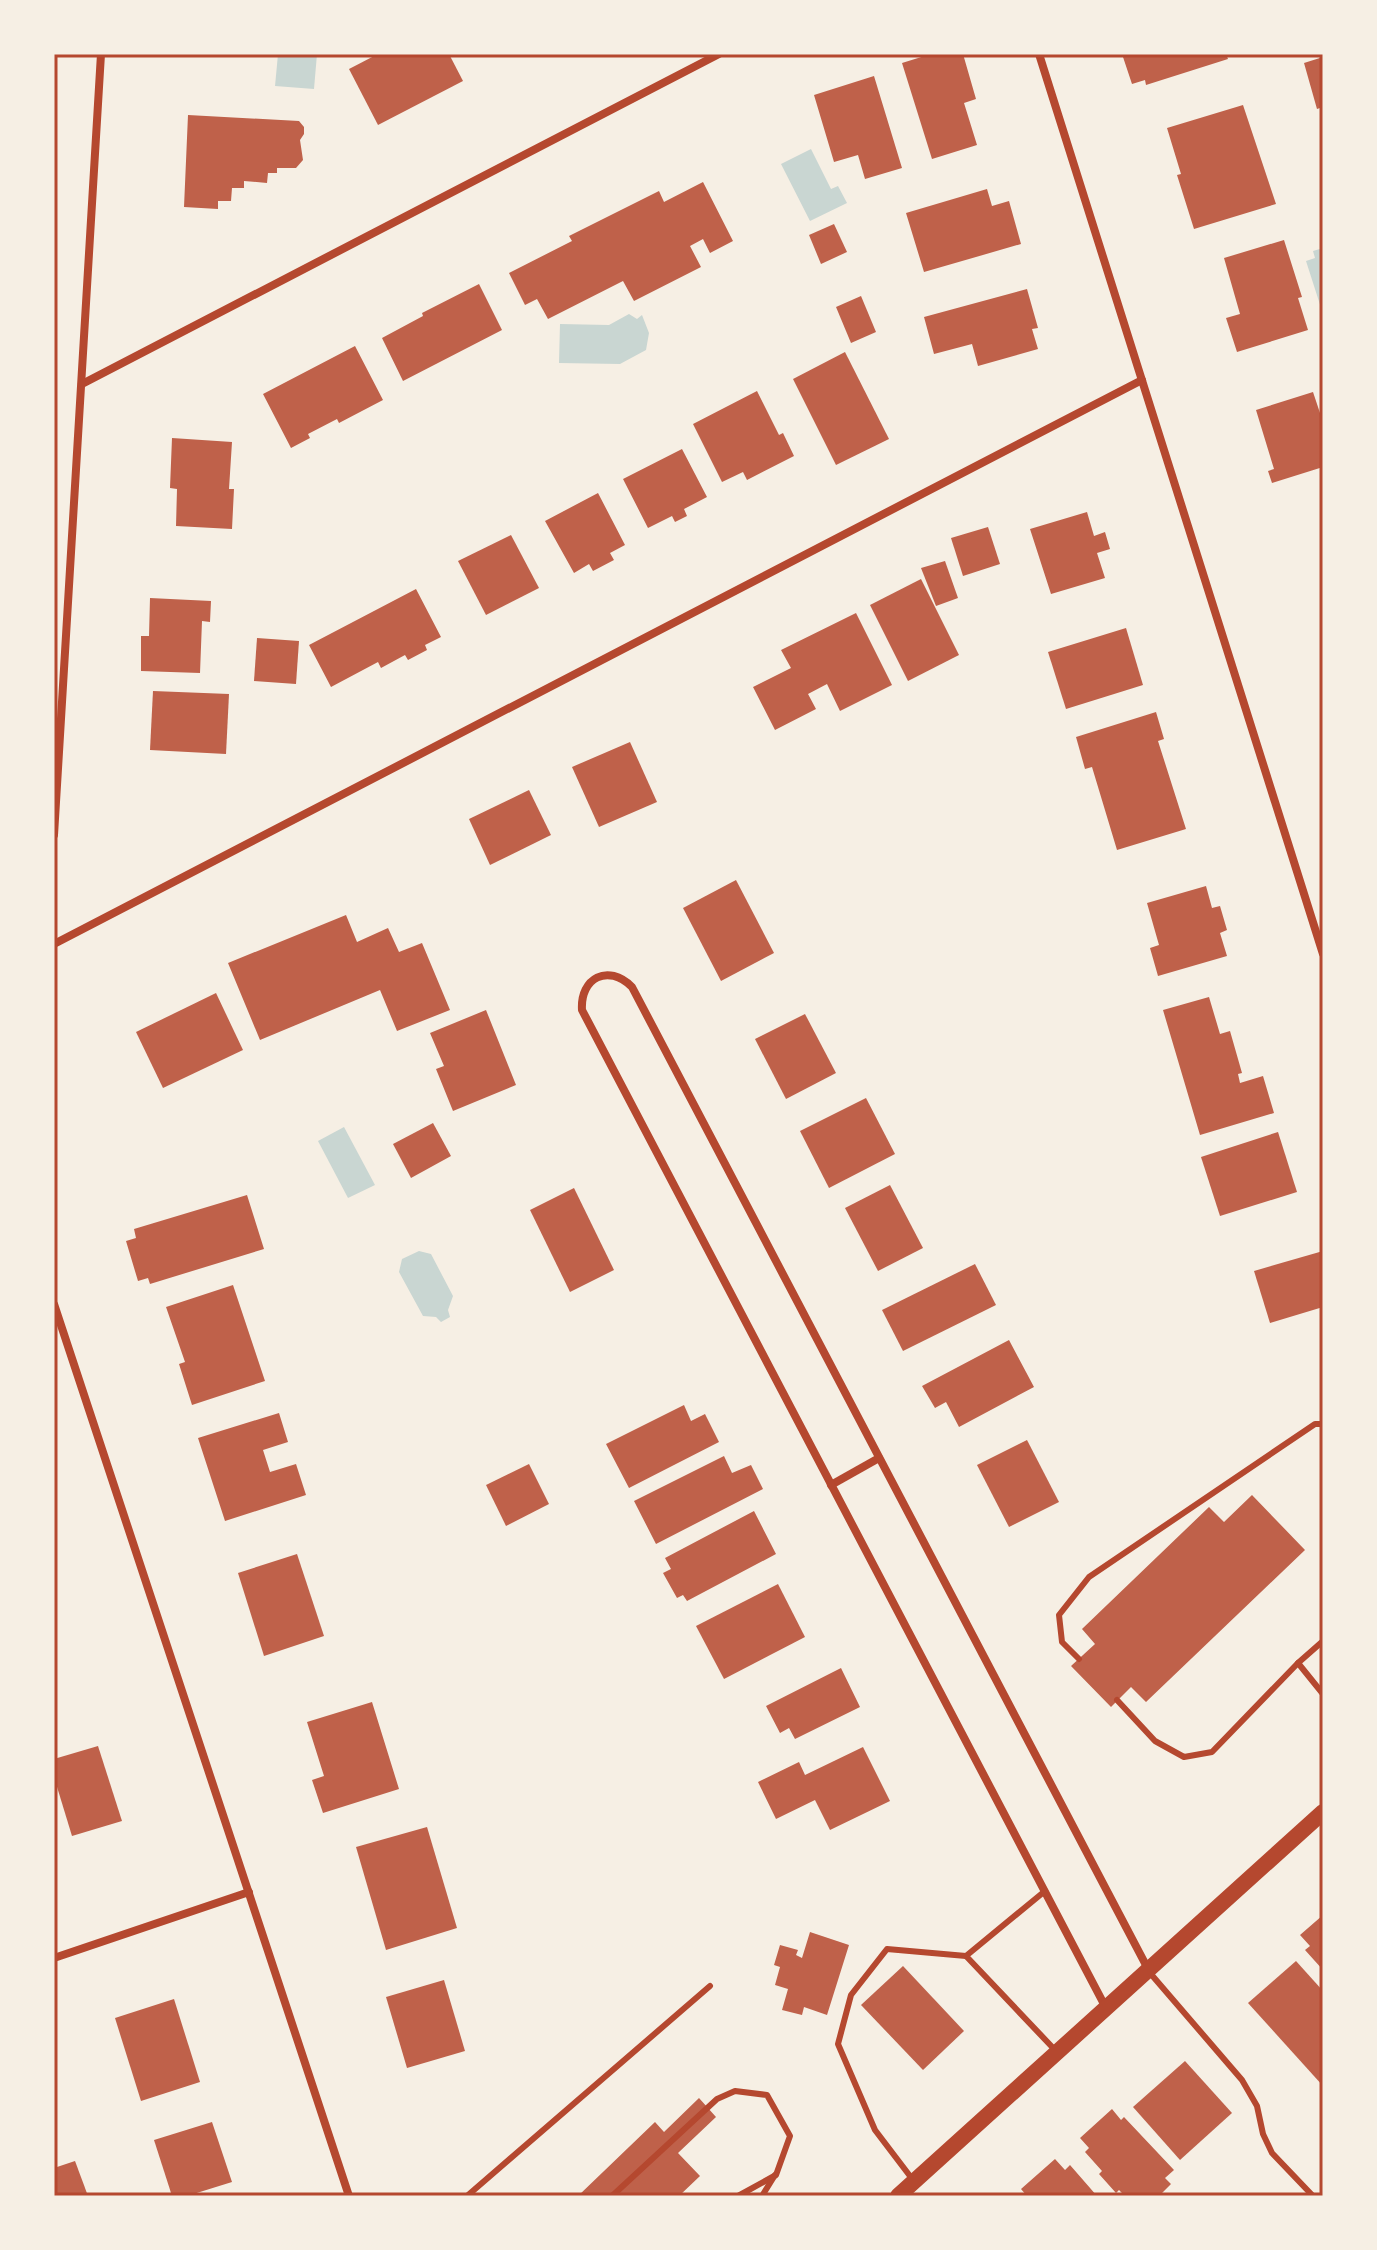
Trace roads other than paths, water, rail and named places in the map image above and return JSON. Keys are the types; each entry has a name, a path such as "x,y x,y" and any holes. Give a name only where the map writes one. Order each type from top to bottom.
{"main road":[{"path":"898,2196 1323,1812"}],"street":[{"path":"54,835 101,54"},
{"path":"82,384 719,54"},
{"path":"1039,54 1323,954"},
{"path":"54,944 1142,380"},
{"path":"1106,2009 582,1010 581,999 591,980 602,975 615,976 632,987 1148,1970"},
{"path":"54,1304 349,2196"},
{"path":"831,1485 879,1458"},
{"path":"54,1958 249,1892"}],"lane":[{"path":"1079,1659 1062,1642 1059,1615 1089,1577 1315,1424 1323,1424"},
{"path":"1117,1700 1155,1741 1184,1757 1212,1752 1323,1641"},
{"path":"1298,1663 1323,1694"},
{"path":"966,1956 1045,1891"},
{"path":"914,2181 875,2130 838,2044 851,1995 887,1949 966,1956 1058,2052"},
{"path":"1148,1970 1242,2080 1257,2106 1263,2134 1272,2153 1313,2196"},
{"path":"467,2196 710,1986"},
{"path":"612,2196 707,2107 735,2091 767,2095 790,2136 776,2175 762,2196"},
{"path":"738,2196 776,2175"}]}
